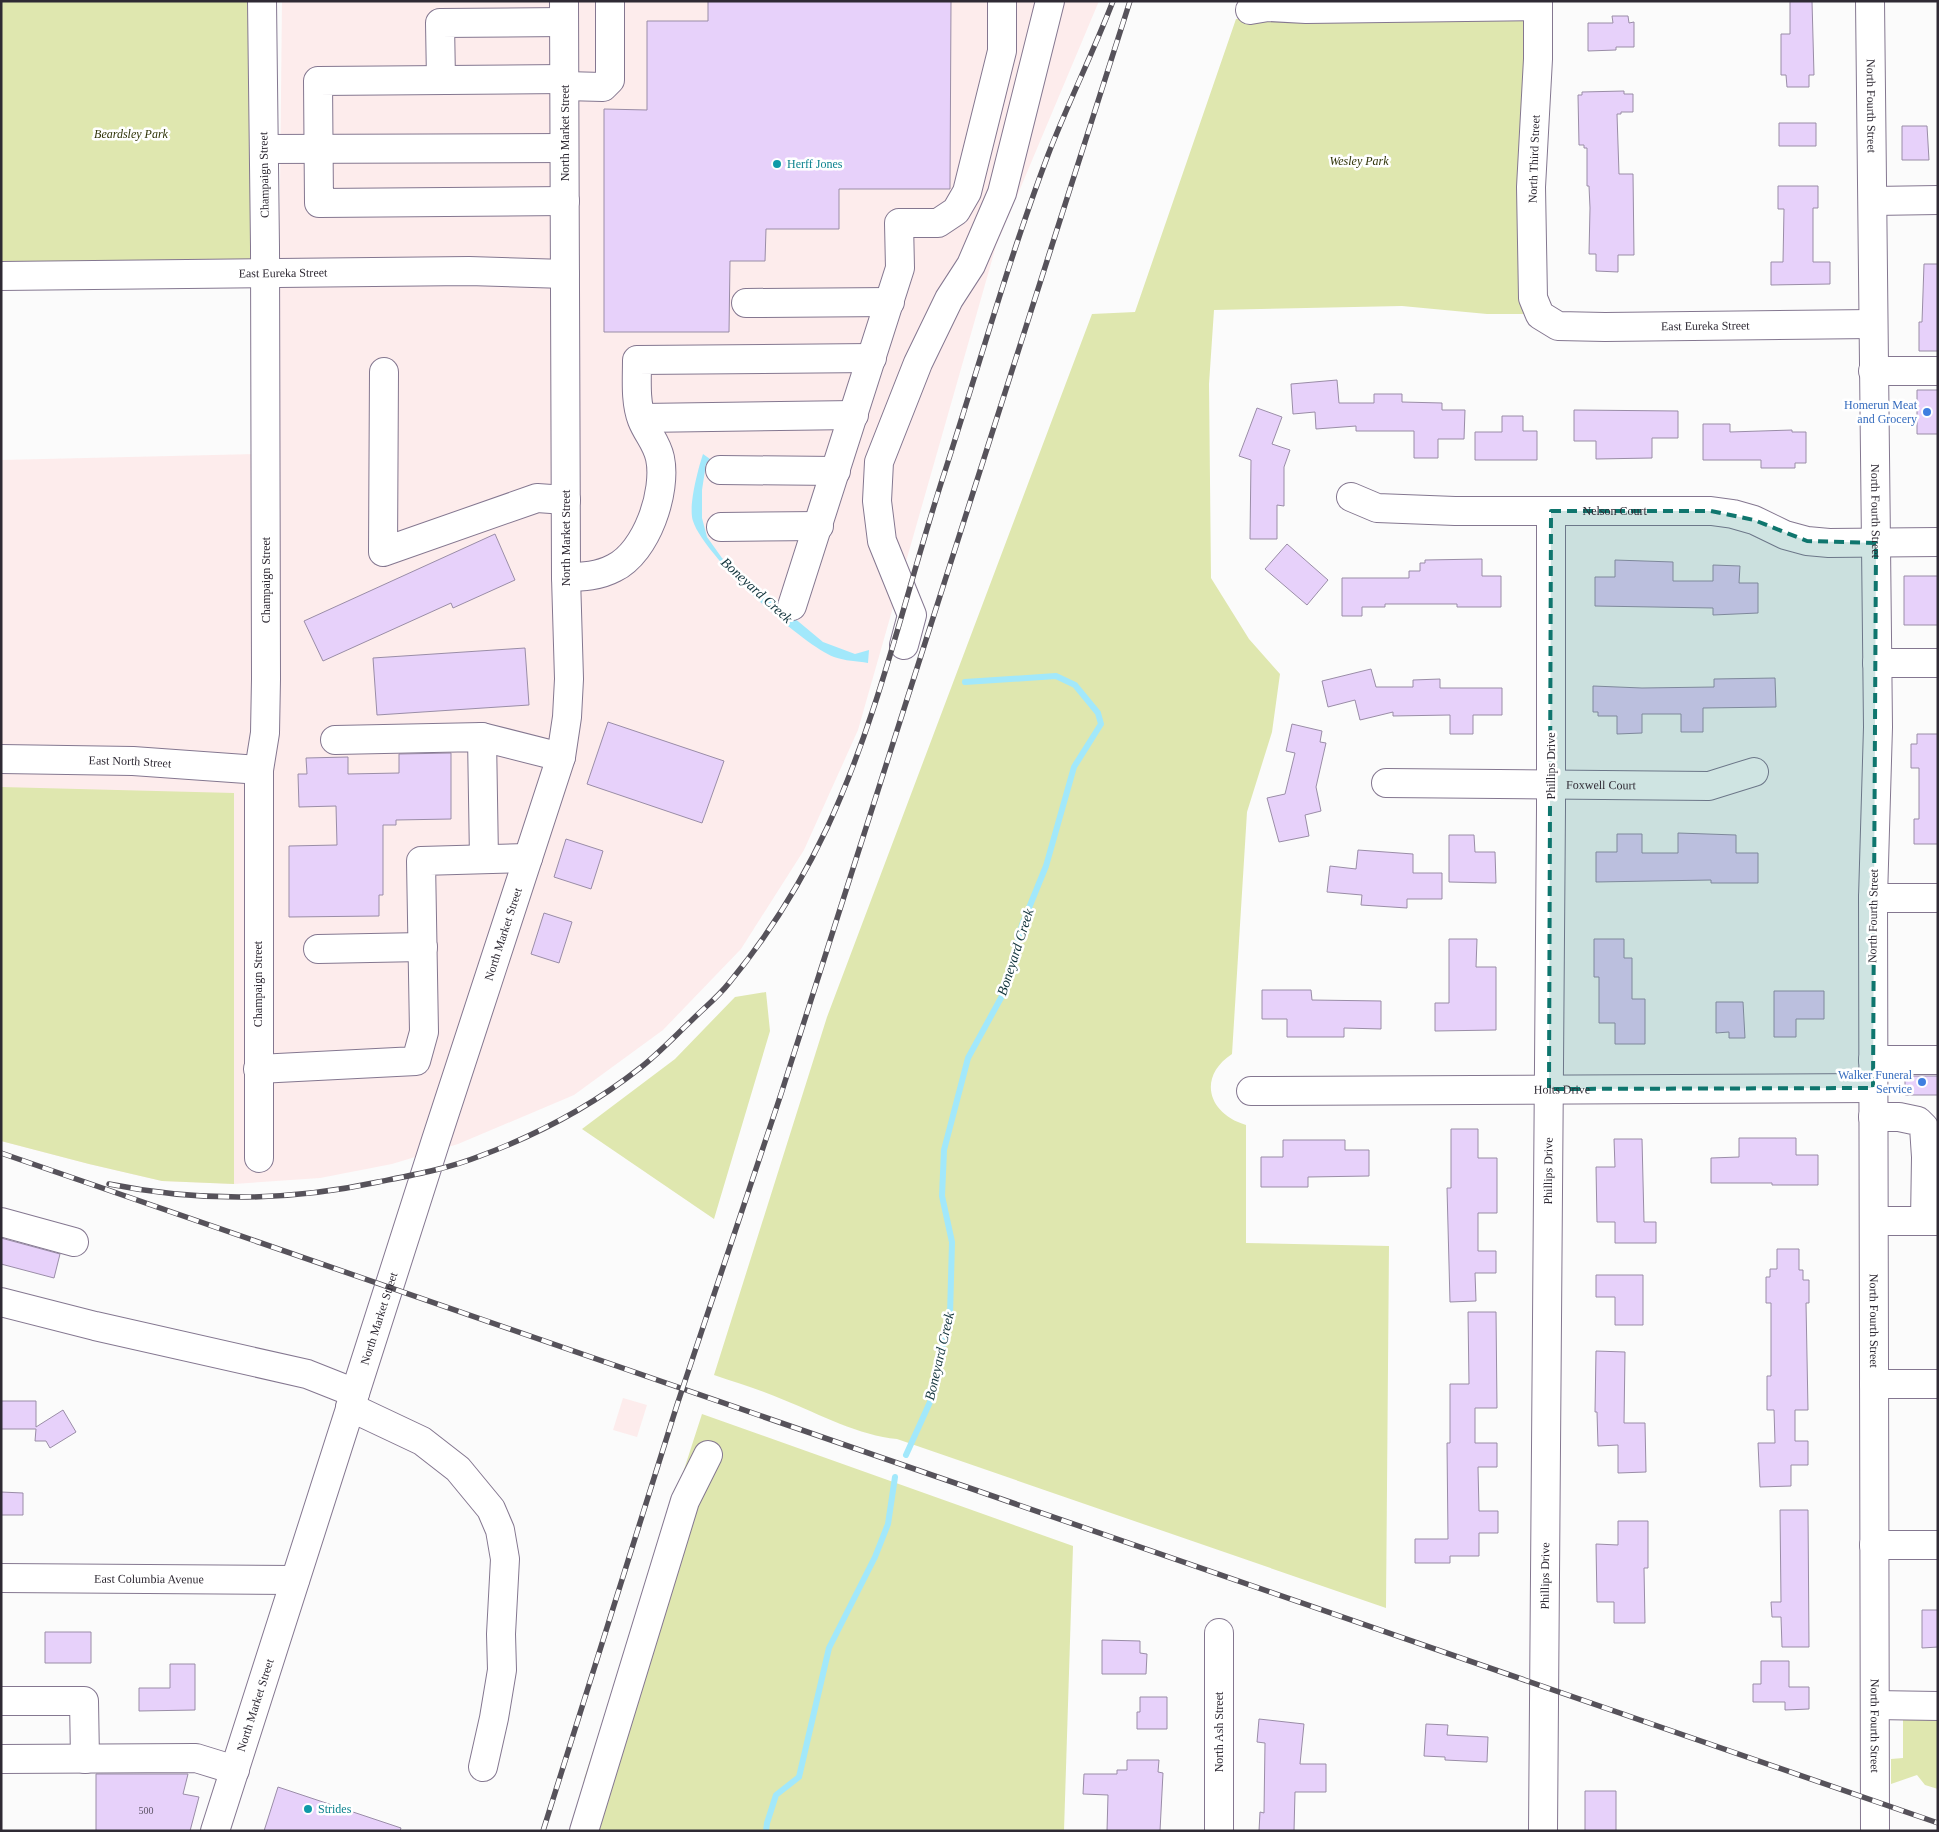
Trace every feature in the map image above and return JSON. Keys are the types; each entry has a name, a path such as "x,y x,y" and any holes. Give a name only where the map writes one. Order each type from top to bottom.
{"street":[{"name":"Champaign Street","path":"259,1158 259,770 265,733 266,679 262,1"},
{"path":"565,201 319,203 318,81 565,82 603,87 610,80 610,1"},
{"path":"792,606 900,268 899,223 938,223 956,211 966,192 1002,51 1002,1"},
{"path":"904,645 912,614 882,540 877,501 879,462 918,362 949,299 971,265 1002,193 1050,1"},
{"name":"North Fourth Street","path":"1870,1 1878,727 1872,898 1875,1831"},
{"path":"1267,6 1306,9 1538,3"},
{"name":"North Third Street","path":"1538,3 1538,59 1531,187 1533,298 1540,315"},
{"path":"441,80 440,23 564,12"},
{"name":"North Market Street","path":"215,1831 561,756 567,718 568,689 564,12"},
{"path":"264,149 564,148"},
{"path":"1872,201 1938,200"},
{"name":"East Eureka Street","path":"1,276 468,271 565,274"},
{"path":"746,303 890,302"},
{"name":"East Eureka Street","path":"1540,315 1558,326 1873,324"},
{"path":"566,577 589,576 615,568 634,552 649,525 659,501 662,477 660,457 652,435 638,407 637,360 872,358"},
{"path":"1873,371 1938,371"},
{"path":"384,372 383,552 537,498 566,500"},
{"path":"642,418 854,415"},
{"path":"720,470 836,470"},
{"name":"Nelson Court","path":"1351,497 1377,508 1455,511 1711,511 1733,514 1754,520 1785,535 1807,541 1829,543 1938,542"},
{"name":"Phillips Drive","path":"1543,1831 1551,786 1550,511"},
{"path":"721,527 819,526"},
{"path":"1877,664 1938,663"},
{"path":"482,737 484,859"},
{"path":"335,740 482,737 561,756"},
{"name":"East North Street","path":"1,759 133,761 259,770"},
{"name":"Foxwell Court","path":"1386,783 1708,786 1754,772"},
{"path":"258,1069 416,1061 424,1032 421,862 528,858"},
{"path":"1872,898 1938,898"},
{"path":"318,949 423,947"},
{"path":"1873,1060 1938,1060"},
{"name":"Holts Drive","path":"1251,1091 1872,1088"},
{"path":"1873,1117 1899,1117 1918,1121 1924,1127 1931,1221 1874,1221"},
{"path":"1,1222 74,1242"},
{"path":"1,1302 95,1326 307,1374 422,1441 458,1469 491,1510 500,1530 505,1559 501,1624 502,1670 483,1767"},
{"path":"1874,1384 1938,1384"},
{"path":"584,1831 685,1501 708,1456"},
{"path":"1874,1546 1938,1545"},
{"name":"East Columbia Avenue","path":"1,1578 295,1580"},
{"name":"North Ash Street","path":"1219,1634 1219,1831"},
{"path":"1,1701 84,1701 85,1759"},
{"path":"1875,1705 1938,1706"},
{"path":"1,1759 196,1758 235,1770"}],"highlighted area":[{"path":"1551,511 1711,511 1754,520 1807,541 1876,543 1873,1088 1549,1089"}],"shaded area":[{"path":"282,1 1099,1 996,246 858,730 804,850 741,949 663,1030 574,1095 458,1144 392,1164 320,1178 234,1184 162,1181 1,1141 1,460 259,454 279,283"},
{"path":"623,1398 647,1405 637,1437 613,1430"}],"green space":[{"name":"Beardsley Park","path":"1,1 260,1 260,267 1,270"},
{"name":"Wesley Park","path":"1538,6 1530,314 1487,314 1402,306 1214,310 1209,384 1211,578 1249,639 1280,674 1272,732 1247,812 1232,1054 1221,1063 1214,1073 1211,1084 1212,1094 1216,1104 1223,1112 1233,1120 1246,1125 1246,1243 1389,1246 1386,1608 897,1439 854,1429 767,1393 714,1375 827,1017 1092,314 1135,312 1236,19"},
{"path":"1,787 234,793 234,1184 162,1181 1,1141"},
{"path":"766,992 770,1031 714,1219 582,1129 675,1059 735,997"},
{"path":"702,1414 1073,1546 1064,1831 579,1831 584,1779"},
{"path":"1938,1709 1938,1789 1925,1785 1917,1775 1891,1784 1891,1759 1903,1758 1903,1710"}],"water":[{"path":"703,454 710,459 706,464 702,490 702,518 707,537 722,558 823,642 855,654 869,650 868,663 834,657 819,649 755,597 715,555 701,536 692,515 694,488"}],"building":[{"name":"Herff Jones","path":"708,1 951,1 950,189 839,189 839,229 766,229 765,261 730,261 729,332 604,332 604,109 647,110 647,21 708,21"},
{"path":"1790,1 1812,1 1814,75 1809,75 1809,87 1787,87 1786,75 1781,75 1781,34 1790,34"},
{"path":"1612,16 1628,16 1629,23 1634,22 1634,47 1616,47 1616,50 1588,51 1588,23 1613,23"},
{"path":"1624,91 1624,94 1633,94 1633,112 1617,114 1619,174 1633,174 1634,255 1618,255 1618,272 1596,271 1596,254 1589,254 1590,208 1589,186 1587,186 1587,148 1584,148 1584,145 1579,145 1578,95 1582,95 1582,92"},
{"path":"1779,123 1816,123 1816,146 1779,146"},
{"path":"1902,126 1927,126 1929,160 1902,160"},
{"path":"1778,186 1818,186 1818,208 1813,208 1813,262 1830,262 1830,284 1771,285 1771,262 1783,262 1784,209 1778,209"},
{"path":"1924,264 1938,264 1938,351 1919,351 1919,322 1922,322"},
{"path":"1337,380 1339,403 1374,403 1374,394 1402,394 1402,402 1442,403 1442,410 1465,410 1464,439 1438,439 1438,458 1414,458 1414,431 1356,431 1356,426 1316,429 1315,412 1293,414 1291,384"},
{"name":"Homerun Meat and Grocery","path":"1917,390 1938,390 1938,434 1917,434"},
{"path":"1257,408 1282,417 1272,444 1290,450 1284,467 1284,506 1277,505 1277,539 1250,539 1251,460 1239,456"},
{"path":"1574,410 1678,411 1678,438 1652,438 1652,458 1596,459 1596,441 1574,441"},
{"path":"1502,416 1523,416 1523,431 1537,431 1537,460 1475,460 1475,432 1502,432"},
{"path":"1703,424 1730,424 1730,432 1792,430 1792,432 1806,432 1806,463 1795,463 1795,468 1761,468 1761,460 1703,460"},
{"path":"495,534 515,580 453,608 451,603 323,661 304,621"},
{"path":"1287,544 1328,580 1307,605 1265,569"},
{"path":"1482,559 1482,576 1501,576 1501,607 1457,607 1457,604 1385,604 1385,607 1362,607 1362,616 1342,616 1342,578 1409,578 1409,571 1420,571 1420,563 1425,563 1425,560"},
{"path":"1615,560 1673,562 1673,581 1713,581 1713,565 1740,566 1739,583 1758,583 1758,613 1713,615 1713,608 1595,606 1595,577 1615,577"},
{"path":"1904,576 1938,576 1938,625 1904,625"},
{"path":"525,648 529,705 377,715 373,658"},
{"path":"1371,669 1376,687 1413,687 1413,680 1440,679 1440,688 1502,688 1502,715 1473,715 1473,734 1450,734 1450,715 1393,716 1393,712 1360,720 1355,700 1328,707 1322,681"},
{"path":"1775,678 1776,707 1703,708 1703,732 1681,732 1681,714 1642,714 1642,733 1617,734 1617,716 1598,716 1598,712 1593,712 1593,686 1642,688 1714,687 1714,679"},
{"path":"608,722 724,761 702,823 587,784"},
{"path":"1292,724 1322,731 1320,742 1326,743 1316,787 1321,811 1305,815 1309,836 1279,842 1267,798 1285,794 1295,753 1286,751"},
{"path":"1917,734 1938,734 1938,844 1914,844 1914,819 1919,819 1919,768 1911,768 1911,744 1917,744"},
{"path":"451,753 451,819 396,820 396,825 383,825 383,895 379,895 379,916 289,917 289,846 337,845 336,806 299,807 298,774 307,774 306,758 348,757 348,774 399,773 399,754"},
{"path":"1678,833 1736,835 1736,853 1758,853 1758,883 1711,883 1711,880 1596,882 1596,852 1617,852 1617,834 1642,834 1642,853 1678,853"},
{"path":"1449,835 1474,835 1475,852 1495,852 1496,883 1449,882"},
{"path":"566,839 603,851 591,889 554,877"},
{"path":"1358,850 1413,854 1413,873 1442,873 1442,899 1407,899 1407,908 1361,905 1362,895 1327,892 1330,866 1356,869"},
{"path":"544,913 572,922 559,963 531,954"},
{"path":"1449,939 1477,939 1476,967 1496,967 1496,1030 1435,1031 1435,1003 1449,1003"},
{"path":"1594,939 1624,939 1624,958 1632,958 1632,999 1645,999 1645,1044 1615,1044 1615,1023 1599,1023 1599,977 1594,977"},
{"path":"1262,990 1311,990 1312,1000 1381,1001 1381,1029 1344,1028 1344,1037 1287,1037 1287,1019 1262,1019"},
{"path":"1774,991 1824,991 1824,1019 1796,1019 1796,1037 1774,1037"},
{"path":"1716,1002 1743,1002 1745,1038 1729,1038 1729,1032 1716,1033"},
{"path":"1905,1076 1938,1076 1938,1095 1905,1095"},
{"path":"1451,1129 1478,1129 1478,1158 1497,1158 1497,1213 1478,1213 1478,1251 1496,1251 1496,1273 1475,1273 1476,1301 1450,1302 1447,1188 1451,1188"},
{"path":"1739,1138 1796,1138 1796,1155 1818,1155 1818,1185 1711,1183 1711,1158 1739,1157"},
{"path":"1614,1139 1642,1139 1644,1222 1656,1222 1656,1243 1615,1243 1615,1222 1597,1222 1596,1167 1615,1167"},
{"path":"1283,1140 1345,1140 1345,1150 1369,1150 1369,1176 1308,1177 1308,1187 1261,1187 1261,1157 1283,1157"},
{"path":"1,1238 60,1254 54,1278 1,1264"},
{"path":"1777,1249 1799,1249 1799,1270 1803,1270 1803,1280 1809,1280 1809,1303 1806,1303 1808,1410 1795,1410 1795,1441 1808,1441 1808,1465 1791,1465 1791,1486 1760,1487 1758,1443 1775,1443 1774,1410 1767,1410 1767,1376 1771,1376 1771,1303 1766,1303 1766,1277 1770,1277 1770,1269 1777,1269"},
{"path":"1596,1275 1643,1275 1643,1325 1615,1325 1615,1297 1596,1297"},
{"path":"1468,1312 1496,1312 1497,1408 1475,1408 1475,1443 1497,1443 1497,1467 1478,1467 1479,1511 1498,1511 1498,1533 1479,1533 1479,1556 1450,1556 1450,1563 1415,1563 1415,1539 1448,1539 1447,1443 1450,1443 1450,1384 1469,1384"},
{"path":"1596,1351 1625,1352 1624,1423 1645,1423 1646,1472 1618,1473 1618,1445 1598,1446 1597,1412 1595,1412"},
{"path":"1,1401 36,1401 36,1427 63,1410 76,1432 50,1448 46,1441 35,1441 36,1429 1,1429"},
{"path":"1,1492 23,1493 23,1515 1,1515"},
{"path":"1780,1510 1808,1510 1809,1647 1782,1647 1781,1617 1772,1617 1771,1602 1781,1602"},
{"path":"1618,1521 1648,1521 1648,1568 1644,1568 1645,1623 1614,1623 1614,1602 1597,1602 1596,1544 1618,1545"},
{"path":"1922,1610 1938,1610 1938,1647 1922,1648"},
{"path":"45,1632 91,1632 91,1663 45,1663"},
{"path":"1102,1640 1140,1641 1140,1653 1147,1654 1146,1674 1102,1674"},
{"path":"1761,1661 1789,1661 1789,1687 1809,1687 1809,1709 1785,1710 1785,1702 1753,1702 1753,1684 1761,1684"},
{"path":"170,1664 195,1664 195,1710 139,1711 139,1688 170,1688"},
{"path":"1140,1697 1167,1697 1167,1729 1137,1729 1137,1712 1140,1712"},
{"path":"1259,1719 1304,1724 1300,1764 1326,1764 1326,1792 1295,1792 1294,1831 1259,1831 1260,1812 1264,1813 1265,1743 1257,1742"},
{"path":"1426,1724 1448,1725 1447,1735 1488,1737 1487,1762 1445,1760 1445,1757 1424,1756"},
{"path":"1127,1760 1159,1760 1158,1772 1163,1773 1160,1831 1107,1831 1108,1795 1083,1794 1084,1774 1117,1774 1117,1770 1127,1770"},
{"path":"96,1774 188,1774 183,1794 199,1797 190,1831 96,1831"},
{"name":"Strides","path":"278,1787 401,1828 400,1831 264,1831"},
{"path":"1585,1791 1616,1791 1616,1831 1585,1831"}],"waterway":[{"name":"Boneyard Creek","path":"906,1455 930,1402 950,1315 952,1242 942,1196 944,1150 968,1058 1002,996 1022,925 1046,866 1074,767 1101,724 1098,713 1075,685 1056,676 965,682"},
{"name":"Boneyard Creek","path":"766,1831 776,1795 799,1777 829,1648 875,1557 888,1524 895,1477"}],"railway":[{"path":"109,1184 176,1194 244,1197 278,1196 345,1188 455,1165 522,1139 584,1107 640,1068 725,988 757,947 795,889 827,828 846,785 877,696 931,516 1020,233 1048,155 1113,1"},
{"path":"543,1831 677,1405 781,1094 1130,1"},
{"path":"1,1153 1938,1823"}],"place":[{"name":"Herff Jones","path":"777,164"},
{"name":"Homerun Meat and Grocery","path":"1927,412"},
{"name":"Walker Funeral Service","path":"1922,1082"},
{"name":"Strides","path":"308,1809"}]}
